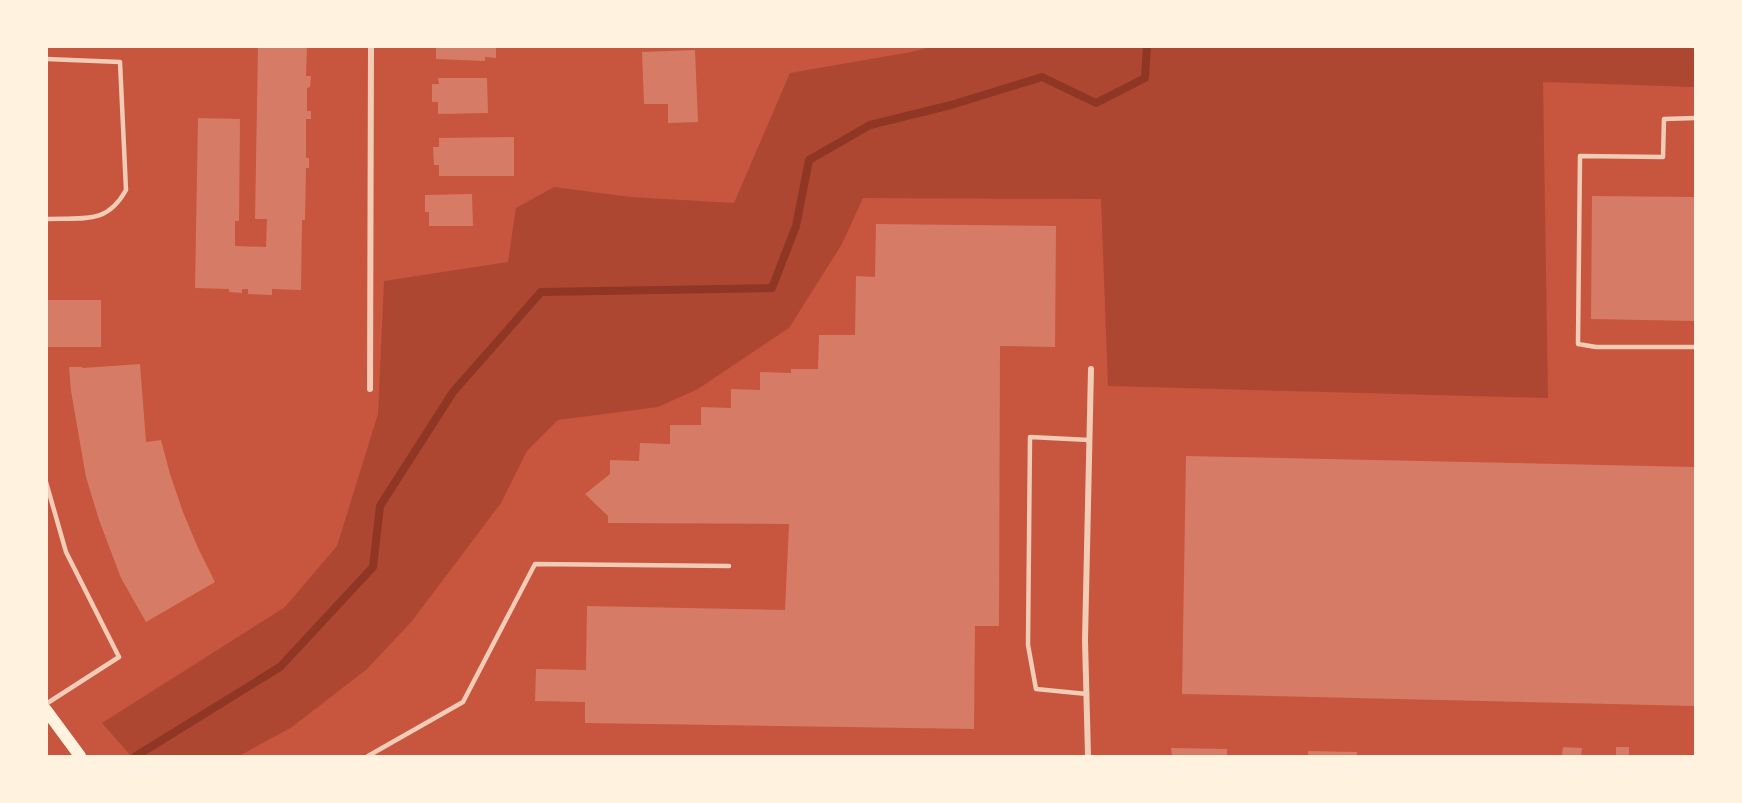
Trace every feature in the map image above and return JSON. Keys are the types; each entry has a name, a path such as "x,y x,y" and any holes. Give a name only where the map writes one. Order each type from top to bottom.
{"main road":[{"path":"46,710 80,756"}],"street":[{"path":"370,389 371,46"},
{"path":"1088,756 1085,640 1091,369"}],"lane":[{"path":"46,59 120,62 126,190 117,205 100,217 46,219"},
{"path":"1695,118 1664,119 1663,157 1580,156 1578,344 1695,347"},
{"path":"1087,694 1036,689 1028,645 1030,437 1089,440"},
{"path":"46,482 66,552 119,657 46,704"},
{"path":"368,756 463,702 535,564 729,566"}],"shaded area":[{"path":"932,47 1695,47 1695,87 1543,82 1548,398 1108,386 1101,199 863,198 842,244 789,328 698,389 658,407 558,420 527,451 501,503 412,621 367,669 292,727 239,756 131,756 102,723 285,607 337,546 378,414 384,281 508,262 516,208 554,187 631,197 734,203 790,73"}],"building":[{"path":"258,46 307,46 306,76 311,76 310,87 307,88 307,111 311,111 311,119 306,119 306,158 309,158 309,168 306,168 305,220 302,220 301,290 272,289 272,295 248,294 248,289 242,289 242,293 229,292 229,289 195,288 198,118 240,119 239,221 235,221 235,246 266,247 267,219 255,219"},
{"path":"436,46 496,46 496,58 485,57 485,61 436,59"},
{"path":"695,50 698,122 668,123 668,104 644,104 642,52"},
{"path":"438,78 487,78 488,113 438,114 438,102 432,102 432,84 439,84"},
{"path":"514,137 514,176 439,176 439,165 434,165 433,147 439,147 439,138"},
{"path":"472,194 473,226 429,226 429,212 425,212 425,195"},
{"path":"1592,196 1696,197 1696,321 1591,319"},
{"path":"876,224 1056,226 1055,347 1000,346 999,626 975,626 974,729 585,723 585,702 535,701 536,669 586,670 587,606 785,610 789,524 608,523 608,516 585,494 610,474 610,460 639,461 640,443 670,444 670,425 701,425 701,407 731,408 731,389 760,390 760,372 791,373 791,369 818,369 819,335 855,335 856,276 875,277"},
{"path":"46,300 101,300 101,347 46,347"},
{"path":"140,364 146,442 161,440 183,512 215,582 146,622 121,578 86,477 69,367"},
{"path":"1186,456 1696,467 1696,706 1182,694"},
{"path":"1563,747 1582,748 1581,756 1562,756"},
{"path":"1616,747 1629,747 1629,756 1616,756"},
{"path":"1171,748 1227,749 1227,756 1172,756"},
{"path":"1308,751 1357,752 1357,756 1308,756"}],"waterway":[{"path":"136,756 280,667 373,567 380,506 453,392 541,292 772,288 796,226 809,160 870,125 951,105 1042,77 1096,103 1145,78 1147,46"}]}
